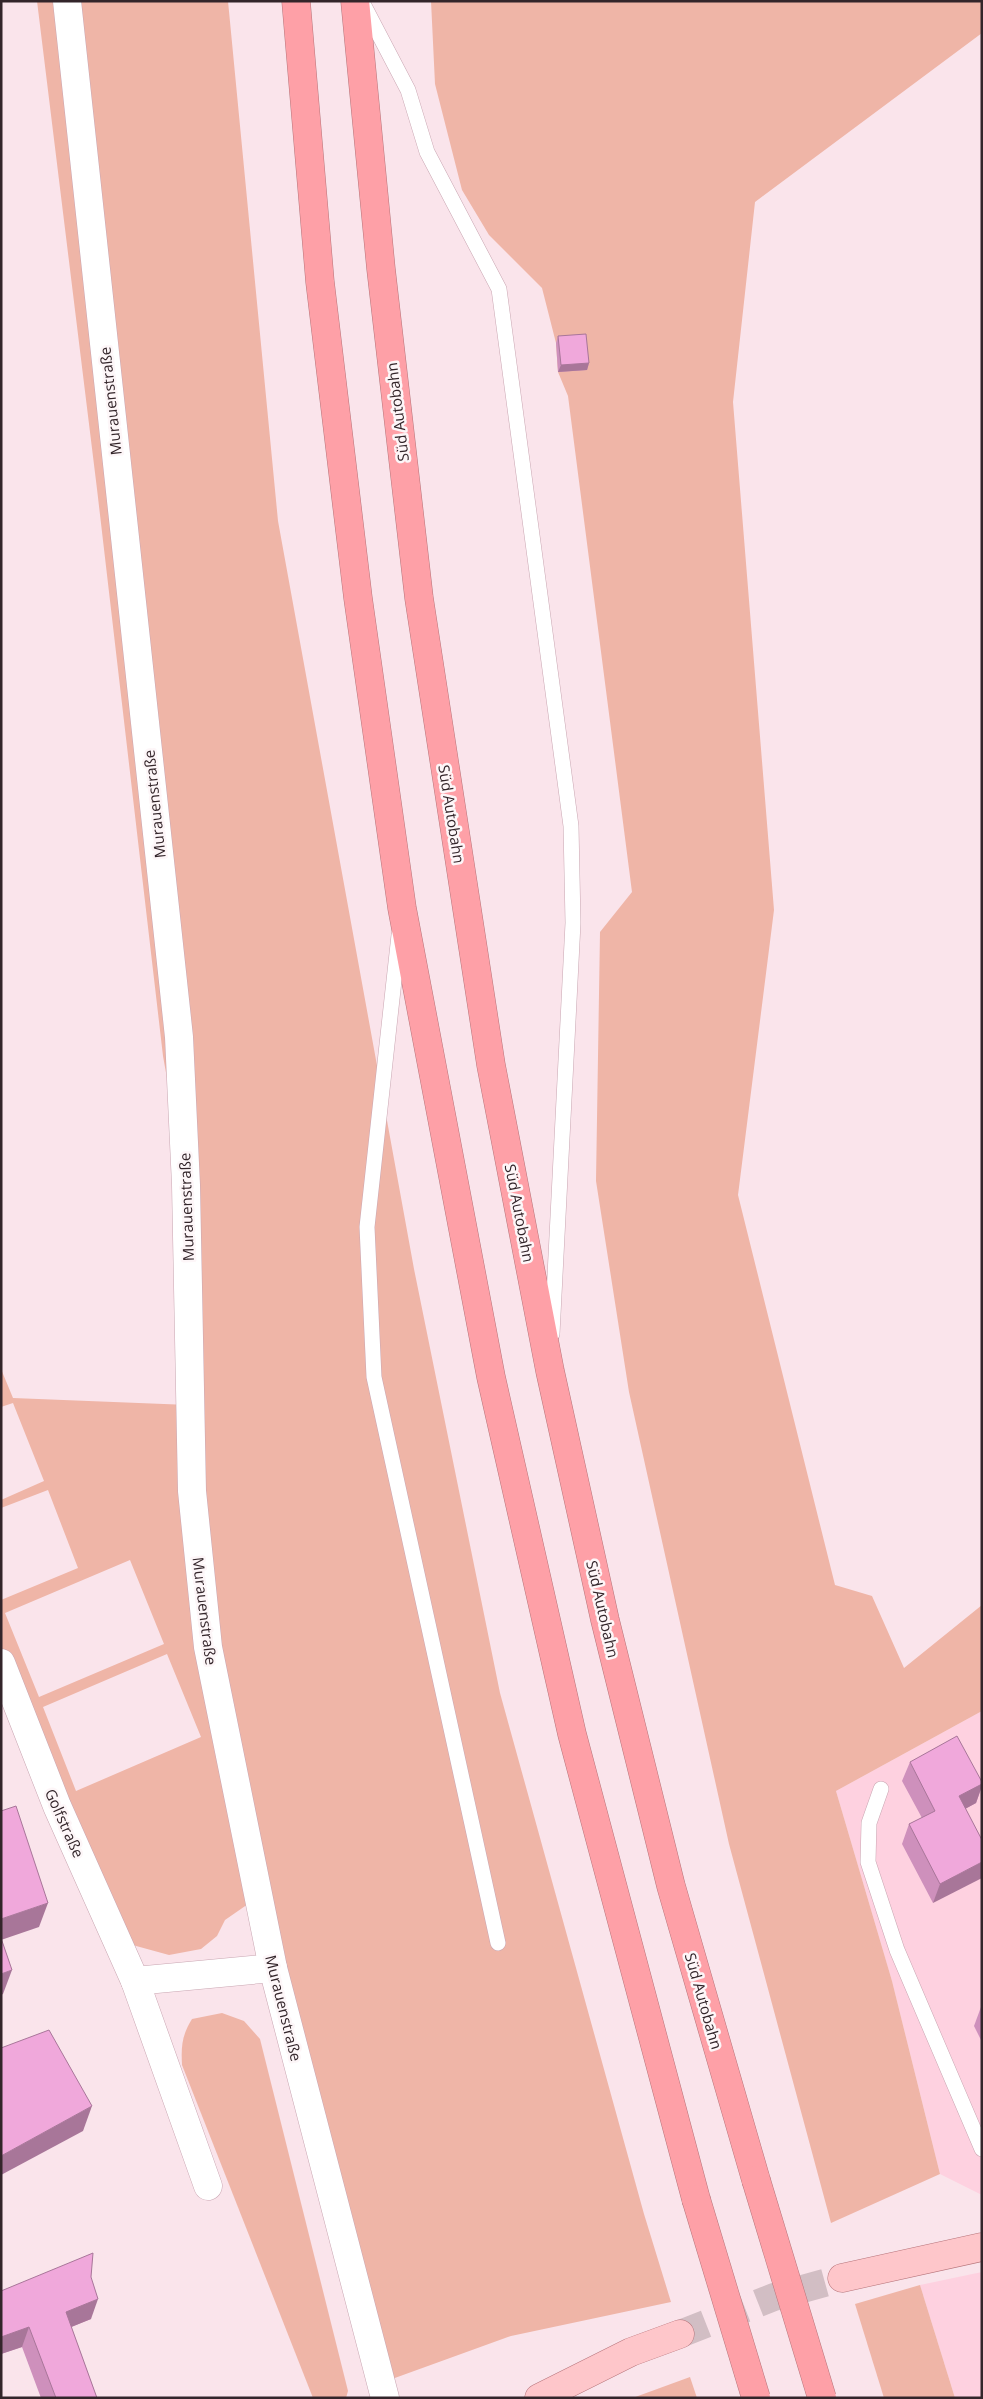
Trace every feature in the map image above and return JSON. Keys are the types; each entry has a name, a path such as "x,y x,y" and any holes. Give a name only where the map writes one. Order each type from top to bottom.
{"highway":[{"path":"296,1 320,282 358,598 402,908 491,1377 570,1724 696,2199 756,2398"},
{"name":"Süd Autobahn","path":"355,1 381,270 419,598 491,1065 550,1371 605,1620 671,1886 756,2180 822,2398"}],"main road":[{"path":"842,2278 982,2247"},
{"path":"539,2398 631,2352 680,2334"}],"street":[{"name":"Murauenstraße","path":"67,1 179,1037 186,1185 192,1491 208,1647 273,1968 385,2398"},
{"name":"Golfstraße","path":"1,1663 57,1806 135,1981 208,2186"},
{"path":"135,1981 273,1968"}],"lane":[{"path":"361,1 408,90 427,152 499,289 572,826 573,924 550,1371"},
{"path":"402,908 367,1227 374,1377 498,1943"},
{"path":"881,1789 869,1823 868,1862 897,1950 982,2150"}],"shaded area":[{"path":"37,1 228,1 278,521 414,1269 500,1693 644,2214 671,2302 511,2336 381,2383 258,1897 225,1920 217,1936 201,1949 169,1955 118,1941 1,1663 1,1600 78,1568 48,1490 1,1508 1,1500 44,1481 13,1403 1,1407 1,1369 13,1398 189,1405 186,1185 163,1056 97,489","holes":["130,1560 164,1644 39,1697 5,1613","167,1654 201,1737 76,1791 43,1707"]},
{"path":"431,1 982,1 982,33 755,202 733,402 774,910 738,1195 835,1585 872,1596 904,1668 982,1605 982,1711 836,1791 892,1981 940,2174 831,2223 729,1844 629,1392 596,1181 600,932 632,892 568,396 558,372 556,343 542,288 489,235 462,190 435,84"},
{"path":"982,1711 982,2195 940,2174 892,1981 836,1791"},
{"path":"222,2013 244,2021 260,2039 348,2391 346,2398 313,2398 182,2065 183,2041 192,2019"},
{"path":"982,2272 982,2398 955,2398 920,2285"},
{"path":"920,2285 955,2398 884,2398 855,2304"},
{"path":"690,2377 697,2398 633,2398 638,2396"}],"building":[{"path":"586,334 589,363 561,365 558,336"},
{"path":"957,1736 982,1782 982,1784 959,1796 982,1840 982,1862 940,1884 909,1824 935,1811 910,1762"},
{"path":"16,1806 48,1903 1,1919 1,1811"},
{"path":"1,1938 12,1970 1,1974"},
{"path":"49,2030 92,2106 1,2156 1,2048"},
{"path":"93,2253 91,2277 98,2299 66,2312 97,2398 56,2398 29,2327 1,2337 1,2291"}],"tunnel":[{"path":"680,2334 774,2297 842,2278"}]}
